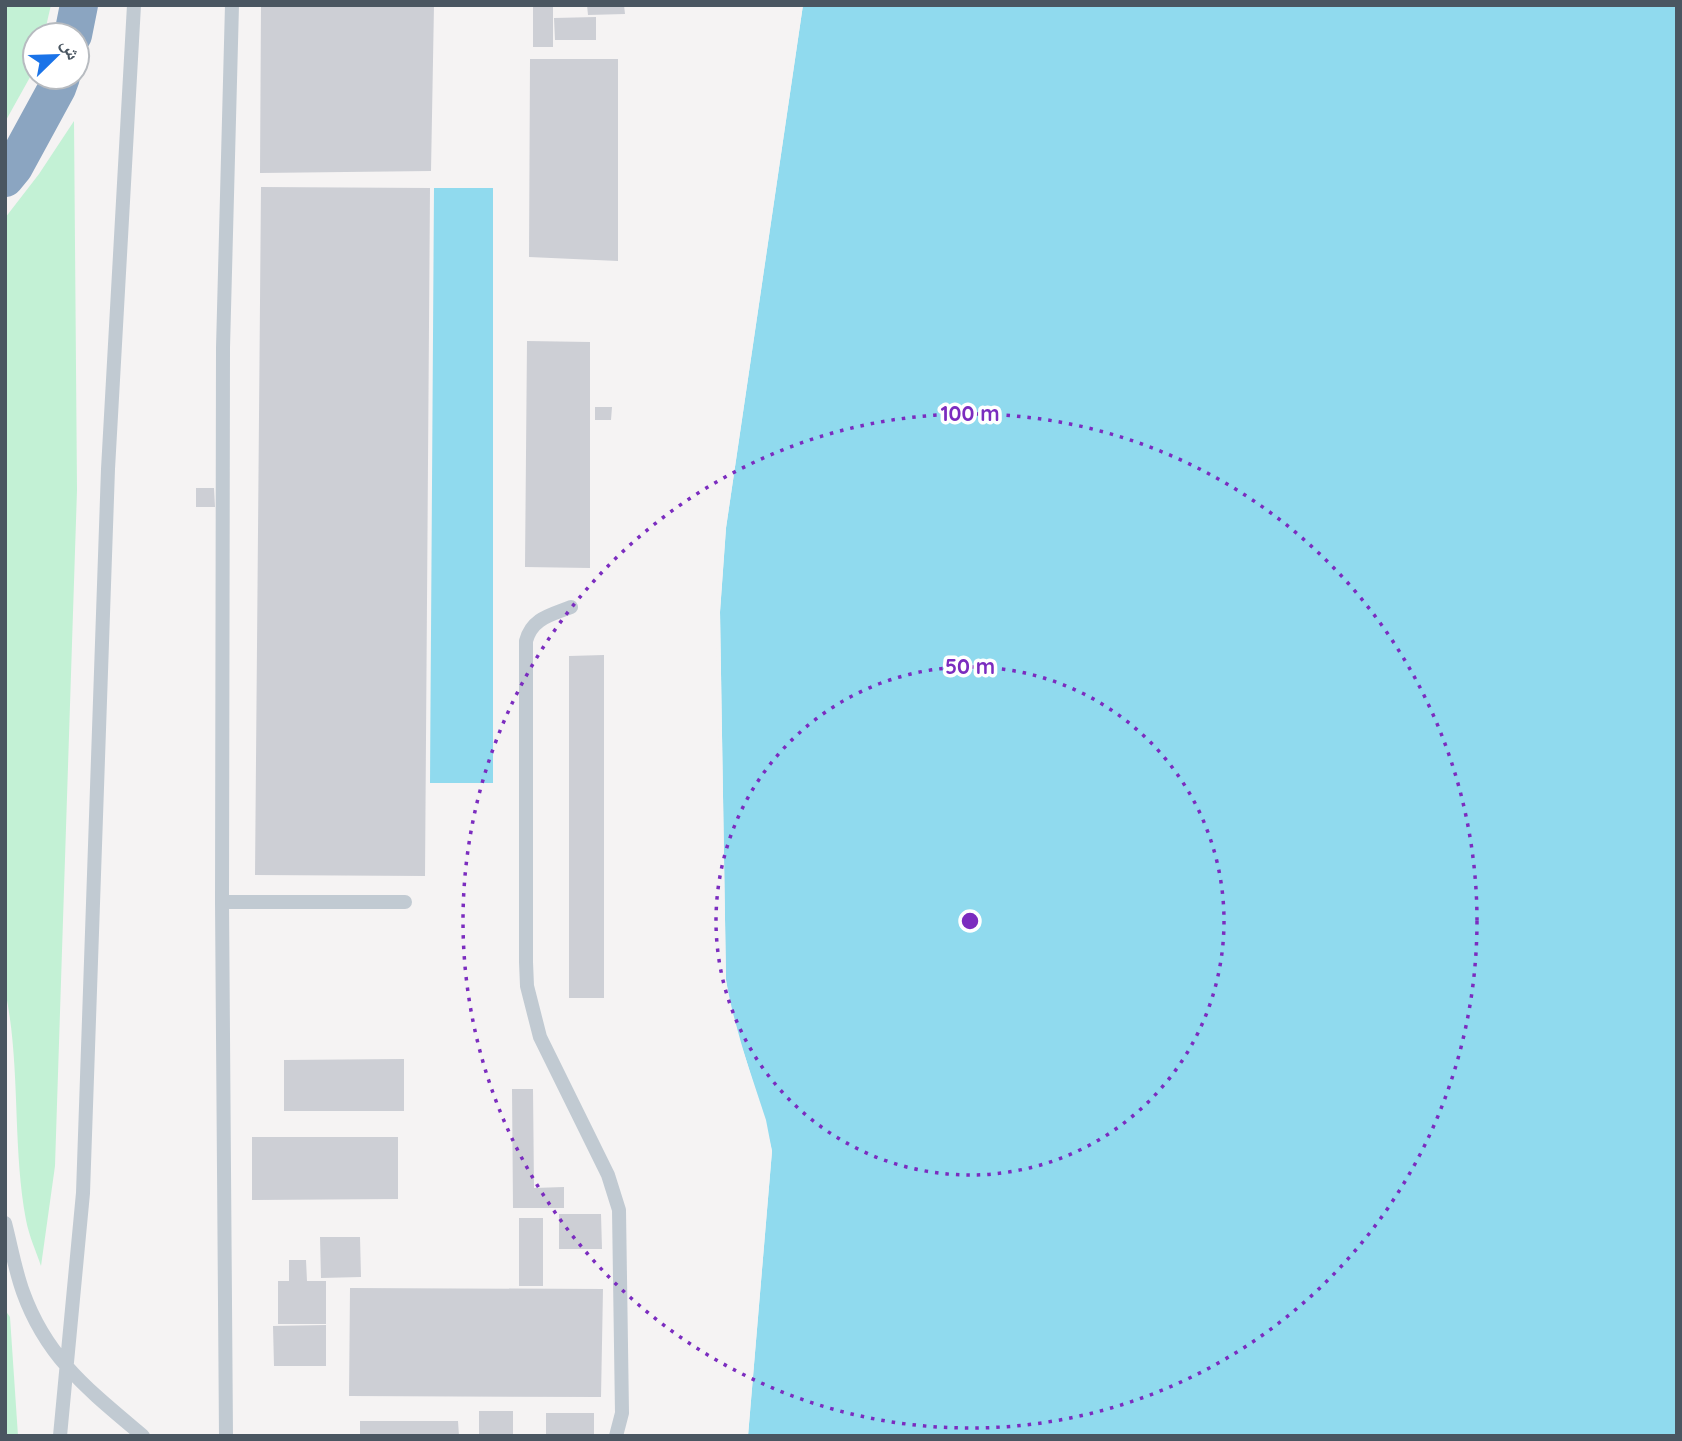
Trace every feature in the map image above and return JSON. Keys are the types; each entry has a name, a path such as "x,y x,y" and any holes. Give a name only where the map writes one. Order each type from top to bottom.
{"highway":[{"path":"5,178 14,167 54,91"}],"lane":[{"path":"60,1436 83,1194 108,469 134,5"},
{"path":"226,1436 222,902 223,348 232,5"},
{"path":"571,607 538,620 528,633 526,641 527,986 540,1037 608,1175 619,1210 622,1413 616,1436"},
{"path":"222,902 405,902"},
{"path":"5,1223 21,1288 40,1330 82,1384 144,1436"}],"green space":[{"path":"5,5 51,5 47,21 21,21 22,91 5,122"},
{"path":"74,121 77,490 55,1166 41,1266 27,1226 22,1191 13,1047 5,990 5,218 39,174"},
{"path":"5,1310 10,1317 18,1436 5,1436"}],"water":[{"path":"803,5 1677,5 1677,1436 748,1436 772,1151 726,980 720,612 726,528"},
{"path":"434,188 493,188 493,783 430,783"}],"pier":[{"path":"799,5 803,5 726,528 720,612 726,980 732,1017 766,1120 772,1151 748,1436 745,1436 769,1151 729,1018 723,980 716,612 722,527"}],"building":[{"path":"261,5 434,5 431,171 260,173"},
{"path":"533,5 553,5 553,47 533,47"},
{"path":"587,5 624,5 625,14 588,15"},
{"path":"596,17 596,40 555,40 554,18"},
{"path":"530,59 618,59 618,261 529,257"},
{"path":"261,187 430,188 425,876 255,875"},
{"path":"527,341 590,342 590,568 525,567"},
{"path":"595,407 612,407 611,420 595,420"},
{"path":"196,488 214,488 215,507 196,507"},
{"path":"604,655 604,998 569,998 569,656"},
{"path":"404,1059 404,1111 284,1111 284,1060"},
{"path":"512,1089 533,1089 534,1188 564,1187 564,1208 513,1208"},
{"path":"252,1137 398,1137 398,1199 252,1200"},
{"path":"559,1214 601,1214 602,1249 559,1249"},
{"path":"519,1218 543,1218 543,1286 519,1286"},
{"path":"320,1237 360,1237 361,1277 321,1278"},
{"path":"289,1260 306,1260 307,1281 326,1281 326,1324 278,1324 278,1281 289,1281"},
{"path":"350,1288 603,1289 601,1397 349,1396"},
{"path":"326,1325 326,1366 274,1366 273,1326"},
{"path":"479,1411 513,1411 513,1436 479,1436"},
{"path":"546,1413 594,1413 594,1436 546,1436"},
{"path":"360,1421 458,1421 459,1436 360,1436"}]}
